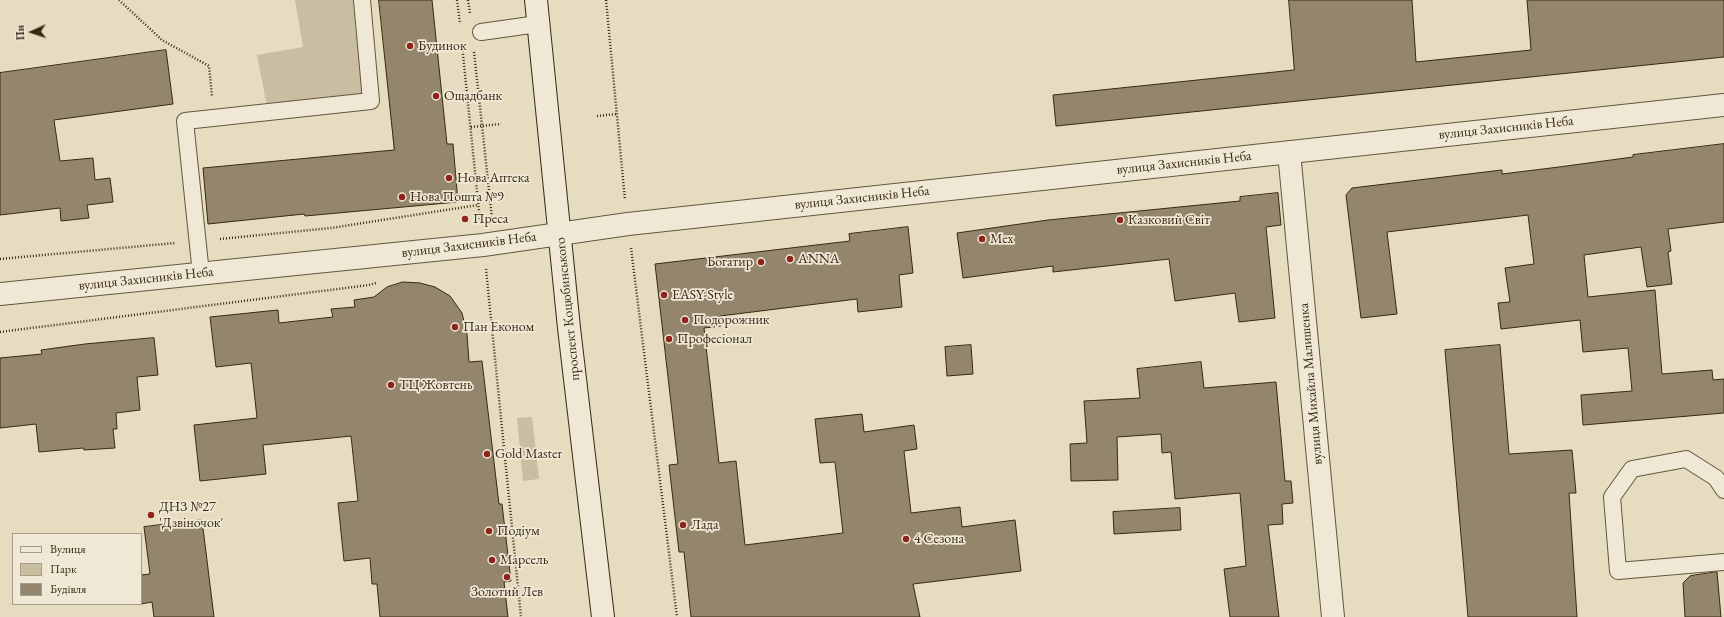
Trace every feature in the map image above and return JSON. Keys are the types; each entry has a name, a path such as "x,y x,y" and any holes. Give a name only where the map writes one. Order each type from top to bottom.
{"street":[{"name":"проспект Коцюбинського","path":"536,0 559,234 602,617"},
{"name":"вулиця Захисників Неба","path":"0,294 483,245 628,224 1724,104"},
{"name":"вулиця Михайла Малишенка","path":"1289,152 1333,617"}],"lane":[{"path":"201,274 185,121 371,101 362,0"},
{"path":"480,32 538,24"},
{"path":"1724,490 1716,478 1686,459 1632,468 1612,496 1618,571 1724,562"}],"path":[{"path":"119,0 162,40 209,66 214,118"},
{"path":"458,0 461,32"},
{"path":"468,0 470,16"},
{"path":"606,0 628,224 677,617"},
{"path":"462,40 521,617"},
{"path":"473,48 492,222"},
{"path":"597,116 617,114"},
{"path":"470,127 501,124"},
{"path":"0,260 331,228 478,205"},
{"path":"0,332 370,286 383,281"}],"green space":[{"path":"295,0 362,0 371,101 268,112 257,55 303,47"},
{"path":"532,417 539,479 523,481 517,418"}],"building":[{"path":"379,0 432,0 447,144 453,144 458,202 305,216 304,214 208,224 203,168 394,150"},
{"path":"1289,0 1412,0 1416,62 1531,50 1527,0 1724,0 1724,57 1056,126 1053,95 1294,70"},
{"path":"166,50 173,104 54,120 60,161 93,158 95,180 110,178 113,202 87,205 89,218 61,221 60,208 0,215 0,73"},
{"path":"1724,144 1724,222 1668,229 1671,251 1668,252 1672,284 1647,287 1641,247 1584,255 1588,297 1655,290 1662,374 1712,370 1713,380 1724,379 1724,413 1583,425 1581,395 1632,391 1628,348 1583,352 1580,320 1501,329 1498,303 1510,302 1505,268 1534,264 1528,215 1387,232 1397,314 1361,318 1346,195 1352,188 1502,170 1502,174 1633,157 1633,155"},
{"path":"1278,193 1281,225 1266,227 1275,318 1239,322 1235,293 1175,301 1169,259 1053,272 1053,266 963,278 957,233 1048,220 1240,201 1240,197"},
{"path":"908,227 913,273 899,275 902,307 858,312 857,299 720,316 721,326 704,328 719,463 736,461 745,545 843,533 835,462 820,463 815,419 862,414 864,432 914,425 917,449 904,451 911,513 960,507 962,527 1015,520 1021,571 913,584 920,617 691,617 684,552 679,552 669,465 678,464 655,264 850,241 849,234"},
{"path":"403,282 420,283 435,287 450,296 462,313 467,334 469,362 482,361 499,504 502,504 511,581 504,582 508,617 380,617 377,584 372,584 370,558 344,561 338,503 358,501 351,436 263,445 266,474 200,481 194,425 257,418 251,363 216,367 210,317 278,310 279,323 333,317 331,309 355,307 354,300 374,297 387,287"},
{"path":"154,338 158,375 137,377 140,410 116,413 117,429 113,429 115,448 84,450 83,448 39,452 36,424 0,428 0,358 42,354 41,350 85,344"},
{"path":"971,345 973,374 947,376 945,347"},
{"path":"1500,345 1509,454 1572,450 1576,493 1569,493 1577,617 1468,617 1445,350"},
{"path":"1201,362 1204,388 1276,382 1285,481 1291,481 1293,503 1282,504 1283,524 1268,525 1279,617 1230,617 1224,569 1246,566 1240,493 1175,499 1171,452 1162,453 1161,434 1117,437 1118,480 1071,481 1070,444 1087,443 1084,401 1140,398 1137,369"},
{"path":"1180,508 1181,530 1114,534 1113,512"},
{"path":"202,520 214,617 154,617 152,602 142,604 142,575 150,574 144,527"},
{"path":"1717,572 1721,617 1685,617 1683,583 1690,576"}],"place":[{"name":"Будинок","path":"410,46"},
{"name":"Ощадбанк","path":"436,96"},
{"name":"Нова Аптека","path":"449,178"},
{"name":"Нова Пошта №9","path":"402,197"},
{"name":"Преса","path":"465,219"},
{"name":"Казковий Світ","path":"1120,220"},
{"name":"Мех","path":"982,239"},
{"name":"ANNA","path":"790,259"},
{"name":"Богатир","path":"761,262"},
{"name":"EASY-Style","path":"664,295"},
{"name":"Подорожник","path":"685,320"},
{"name":"Пан Економ","path":"455,327"},
{"name":"Професіонал","path":"669,339"},
{"name":"ТЦ Жовтень","path":"391,385"},
{"name":"Gold Master","path":"487,454"},
{"name":"ДНЗ №27 'Дзвіночок'","path":"151,515"},
{"name":"Лада","path":"683,525"},
{"name":"Подіум","path":"489,531"},
{"name":"4 Сезона","path":"906,539"},
{"name":"Марсель","path":"492,560"},
{"name":"Золотий Лев","path":"507,577"}]}
